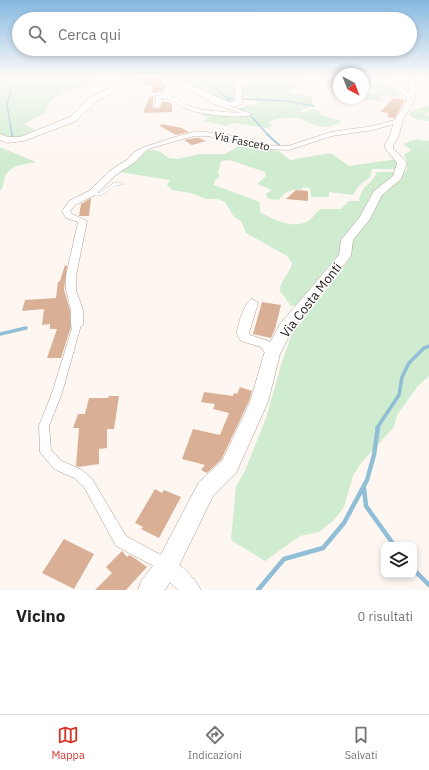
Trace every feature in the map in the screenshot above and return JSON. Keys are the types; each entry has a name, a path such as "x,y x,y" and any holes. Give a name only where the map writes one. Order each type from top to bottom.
{"street":[{"path":"0,137 7,140 21,139 70,120 86,106"},
{"path":"187,106 191,108 248,114 225,106"},
{"name":"Via Costa Monti","path":"150,590 167,566 206,489 229,467 259,402 272,354 288,324 345,256 347,240 364,219 378,193 398,177 402,162 389,148 389,144 396,134 399,121 408,106"},
{"name":"Via Fasceto","path":"92,194 114,172 131,161 137,154 146,148 177,138 194,134 206,134 229,137 264,147 289,148 331,134 373,128 399,121"},
{"path":"92,194 72,203 66,211 69,216 83,221 71,276 71,290 77,310 77,325 60,382 44,426 46,452 58,465 78,474 88,484 121,541 167,566 191,590"},
{"path":"252,303 243,334 245,338 265,344 272,354"}],"lane":[{"path":"91,106 91,112"},
{"path":"122,110 129,106"},
{"path":"92,194 101,194 115,184 122,184"}],"green space":[{"path":"0,106 48,106 45,113 24,124 35,130 27,135 18,138 8,138 0,134"},
{"path":"251,106 312,106 302,110 300,113 314,109 321,112 318,114 342,121 332,126 322,127 302,119 285,118 269,122 272,125 268,128 235,123 226,126 204,121 209,117 200,116 204,113 252,115 252,113 239,108"},
{"path":"429,106 429,112 424,114 429,116 429,121 416,119 409,115 410,111"},
{"path":"416,139 429,141 429,376 418,386 397,415 394,427 361,463 353,476 344,507 333,521 319,532 300,536 265,561 231,540 236,486 245,471 266,418 291,336 351,257 353,240 374,210 376,200 401,178 407,169 407,162 404,155 411,150 403,144"},
{"path":"238,146 279,151 290,160 331,153 349,166 397,159 400,163 396,169 372,169 370,177 359,186 353,195 329,192 329,197 311,197 310,188 302,187 302,190 295,189 286,192 279,200 268,199 266,194 272,190 257,184 266,176 265,172 230,160 221,161 218,173 220,177 215,180 214,185 260,202 260,212 270,218 288,224 300,224 308,221 320,209 341,209 349,201 359,201 362,192 377,172 396,172 396,177 373,194 368,200 367,207 339,257 325,270 297,305 291,306 280,291 280,287 292,263 287,256 246,233 241,221 234,217 225,202 217,199 206,199 191,193 172,190 167,185 170,180 119,172 146,150 161,152 168,158 177,159 199,154 224,154"},
{"path":"0,147 36,162 23,164 7,173 0,191"}],"building":[{"path":"146,106 152,106 152,108 159,109 161,106 172,106 172,112 143,113"},
{"path":"386,106 402,106 395,118 387,117 389,113 380,112"},
{"path":"161,124 182,128 189,132 176,135 160,126"},
{"path":"199,138 206,141 192,145 184,140"},
{"path":"296,190 308,191 308,201 286,199"},
{"path":"91,198 89,216 79,216 81,204"},
{"path":"65,265 67,266 64,290 70,310 71,327 61,358 47,358 57,329 50,329 50,324 42,325 44,309 22,311 25,300 56,298 58,282 60,281"},
{"path":"262,302 281,305 275,329 271,338 253,334"},
{"path":"240,387 252,391 249,401 221,460 207,473 201,470 205,465 182,459 193,429 220,435 229,413 213,409 215,404 201,402 204,392 233,396 234,393 237,394"},
{"path":"109,396 119,396 114,429 107,429 107,448 99,449 99,464 78,467 76,466 79,428 73,428 78,414 85,414 89,398 108,398"},
{"path":"155,489 162,493 164,490 181,497 159,538 141,529 143,527 135,523"},
{"path":"64,539 94,554 74,589 42,573"},
{"path":"122,551 127,557 129,555 133,557 147,567 126,590 95,590 112,573 106,567"}],"waterway":[{"path":"7,106 12,135"},
{"path":"241,109 252,117 268,135"},
{"path":"268,135 279,145"},
{"path":"0,334 26,328"},
{"path":"377,428 399,395 402,377 409,363 424,348 429,346"},
{"path":"258,590 284,559 323,548 344,523 367,480 374,455 378,427"},
{"path":"364,488 366,506 392,542"},
{"path":"417,573 429,585"}]}
